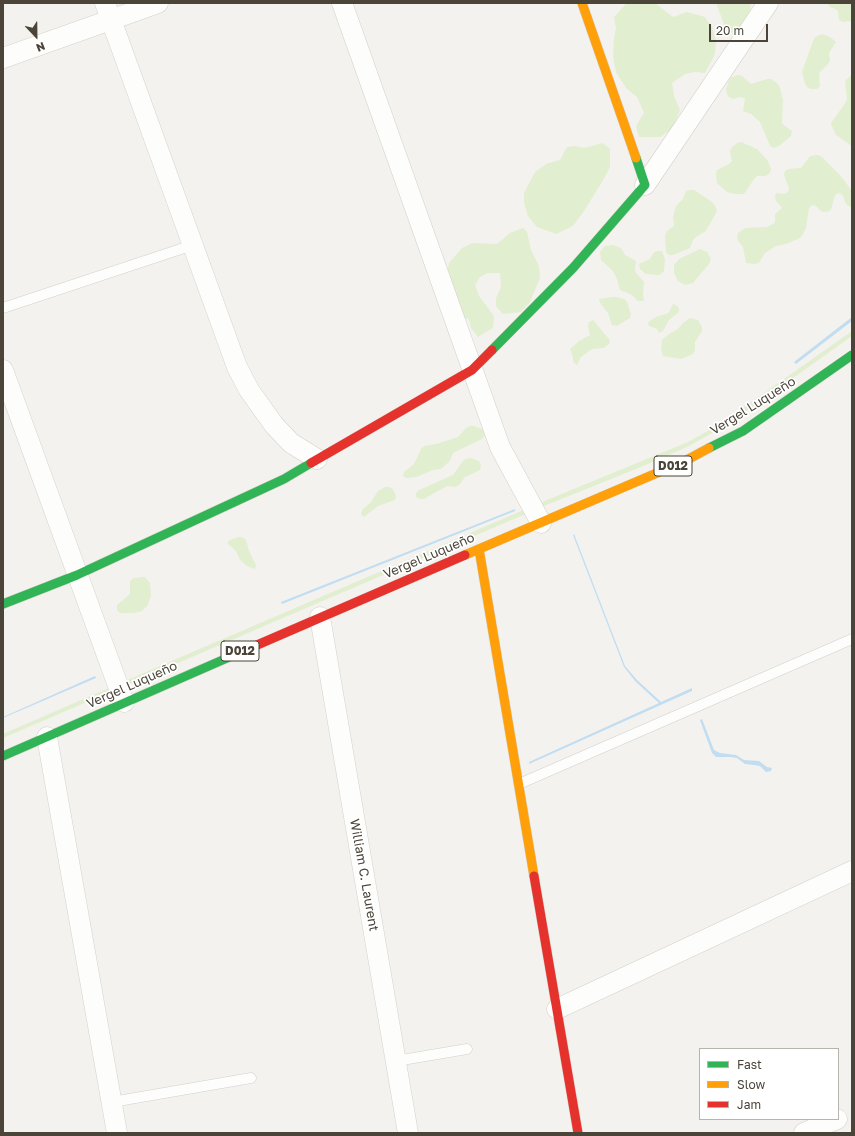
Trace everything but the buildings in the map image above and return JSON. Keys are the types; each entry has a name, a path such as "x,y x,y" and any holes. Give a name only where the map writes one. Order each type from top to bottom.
{"street":[{"path":"3,58 108,11 158,3"},
{"path":"342,3 500,446 541,523"},
{"path":"582,3 645,184"},
{"path":"3,604 78,575 284,479 472,370 573,268 645,184 768,3"},
{"path":"108,11 237,367 249,390 274,425 291,443 317,459"},
{"name":"Vergel Luqueño","path":"3,756 320,617 685,461 743,431 852,355"},
{"path":"3,370 124,702"},
{"path":"479,549 578,1133"},
{"name":"William C. Laurent","path":"320,617 408,1133"},
{"path":"47,737 117,1133"},
{"path":"557,1008 852,871"},
{"path":"839,1119 852,1113"},
{"path":"804,1133 836,1120"}],"lane":[{"path":"3,308 193,245"},
{"path":"519,784 852,639"},
{"path":"396,1061 467,1049"},
{"path":"112,1102 251,1078"}],"green space":[{"path":"629,3 655,3 673,17 687,12 705,17 712,27 716,41 715,54 705,73 694,72 685,74 672,83 674,96 680,110 673,128 660,137 639,137 636,126 644,113 637,97 626,88 616,72 613,57 616,29 614,17 625,5"},
{"path":"716,3 750,3 751,16 749,32 733,34 724,24"},
{"path":"827,3 852,3 852,21 843,22 839,20 838,11 830,7"},
{"path":"822,34 830,37 836,42 829,53 830,61 819,73 820,86 817,89 812,89 808,88 805,84 802,72 815,37"},
{"path":"852,74 852,146 836,135 831,123 846,102 845,81"},
{"path":"738,75 742,76 751,84 771,79 778,84 783,100 782,123 792,131 791,136 779,146 774,148 770,146 760,122 751,114 743,111 745,99 741,97 733,99 727,94 726,89 730,78"},
{"path":"741,142 757,149 768,161 771,169 770,173 766,176 757,176 744,194 735,194 727,192 717,183 716,174 717,170 732,161 730,152 731,148 737,143"},
{"path":"603,143 610,149 610,167 584,211 573,226 556,234 537,227 528,216 524,203 524,193 535,172 546,164 560,160 567,147 575,146 584,148"},
{"path":"818,155 822,157 840,175 852,191 852,208 846,204 840,193 836,194 831,210 827,212 822,212 816,206 812,205 809,208 806,228 802,236 786,244 776,246 765,253 759,263 746,263 743,247 738,241 738,233 745,228 767,227 775,223 775,214 782,208 776,201 776,193 784,194 788,192 789,188 784,175 785,171 788,169 801,168 810,156"},
{"path":"694,190 708,199 714,204 717,211 706,231 693,240 690,248 673,255 669,255 666,252 665,235 667,231 674,226 673,217 676,206 683,199 686,191"},
{"path":"523,228 527,232 531,250 539,266 540,278 530,302 521,312 503,314 496,306 496,298 501,287 500,273 488,273 480,277 475,285 479,296 494,316 493,328 478,337 471,328 469,319 460,317 445,280 449,263 462,248 472,243 497,244 510,233"},
{"path":"613,245 621,248 625,255 636,261 636,273 644,282 643,301 638,301 632,295 620,290 613,271 601,260 600,252 605,246"},
{"path":"700,249 707,252 711,259 709,264 693,283 685,285 678,281 674,273 674,265 679,259"},
{"path":"662,251 665,259 664,271 659,275 646,274 640,269 639,264 650,259 654,252"},
{"path":"612,297 624,299 627,302 631,314 630,318 617,326 612,325 608,313 600,303 599,299"},
{"path":"673,304 679,308 679,312 669,320 663,331 659,333 657,329 649,326 648,323 651,320 669,312"},
{"path":"690,318 698,320 702,327 702,331 695,342 695,350 693,354 681,359 663,356 661,348 662,340 678,329"},
{"path":"593,320 609,339 610,343 604,348 592,349 581,357 577,365 573,362 570,349 579,341 590,335 588,326 589,322"},
{"path":"852,331 852,336 758,403 721,428 689,446 549,504 3,738 3,734 104,690 547,500 688,442 720,424"},
{"path":"470,426 482,429 485,435 482,439 453,453 450,461 441,469 433,470 416,477 407,478 403,476 404,472 414,464 424,446 458,437 466,428"},
{"path":"471,458 479,461 481,465 480,470 465,477 456,487 447,486 424,499 416,497 416,493 419,490 453,475 463,461"},
{"path":"385,487 393,489 396,496 395,500 378,506 364,517 361,514 362,510 371,502 378,491"},
{"path":"238,537 242,537 246,540 249,551 256,565 255,569 247,566 240,560 236,551 227,543"},
{"path":"145,577 150,583 151,595 148,605 142,611 134,613 120,613 117,610 117,605 130,594 130,582 132,579"}],"water":[{"path":"852,317 852,321 796,364 794,362"},
{"path":"515,509 515,511 282,604 281,602"},
{"path":"574,534 625,666 637,680 661,702 692,688 692,691 529,764 529,762 659,703 636,682 624,667 573,535"},
{"path":"95,676 96,678 3,718 3,717"},
{"path":"702,719 714,750 720,753 736,755 744,760 759,761 767,767 772,768 771,771 766,772 760,766 745,764 737,758 716,757 712,753 700,720"}],"traffic: fast":[{"path":"492,350 573,268 645,185 636,158"},
{"path":"709,448 743,431 852,355"},
{"path":"3,604 77,575 284,479 311,463"},
{"path":"3,756 234,655"}],"traffic: slow":[{"path":"582,3 636,158"},
{"path":"465,555 685,461 709,448"},
{"path":"479,549 534,876"}],"traffic: jam":[{"path":"311,463 472,370 492,350"},
{"path":"234,655 465,555"},
{"path":"534,876 578,1133"}]}
